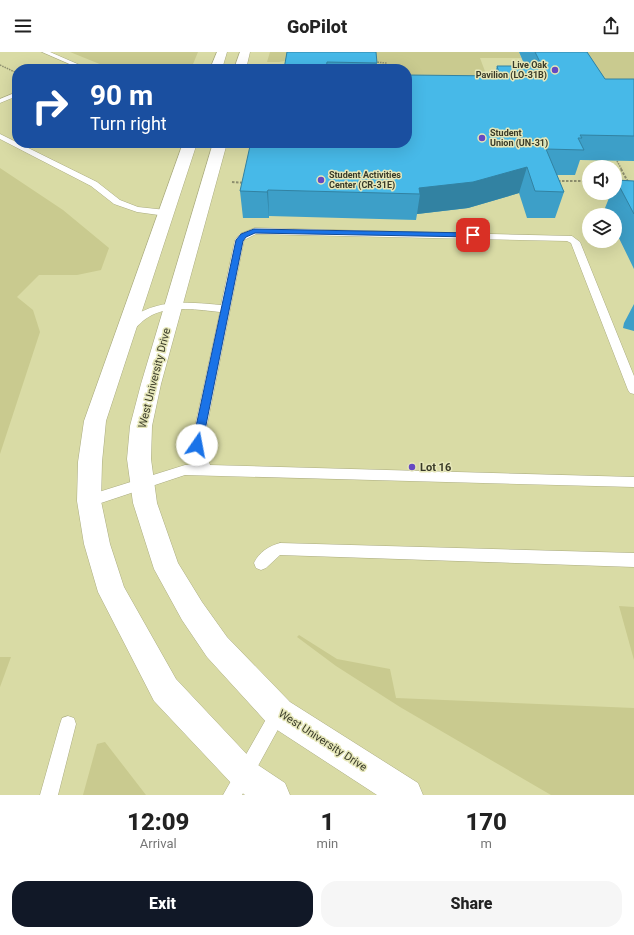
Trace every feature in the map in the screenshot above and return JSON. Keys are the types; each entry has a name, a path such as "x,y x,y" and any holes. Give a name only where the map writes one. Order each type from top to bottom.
{"street":[{"path":"218,64 222,52"},
{"path":"241,64 245,52"},
{"name":"West University Drive","path":"189,148 173,307 141,426 139,459 141,484 145,503 164,562 174,581 217,647 279,713 406,795"},
{"name":"West University Drive","path":"217,148 184,199 124,333 95,421 90,462 89,501 97,544 112,592 137,641 165,690 238,784 273,795"}],"lane":[{"path":"45,52 73,64"},
{"path":"0,101 12,96"},
{"path":"0,136 12,142"},
{"path":"23,148 94,184 117,202 137,209 184,199"},
{"path":"206,471 197,445 240,240 243,236 254,231 567,237 575,242 634,390"},
{"path":"124,333 148,312 159,308 173,307 225,309"},
{"path":"89,501 185,470 634,482"},
{"path":"261,563 274,551 280,549 634,560"},
{"path":"238,784 279,713"},
{"path":"49,795 68,724"}],"path":[{"path":"370,62 386,64"},
{"path":"0,65 12,71"},
{"path":"622,172 628,182"},
{"path":"553,181 582,181"},
{"path":"232,182 250,183"},
{"path":"622,182 634,182"}],"shaded area":[{"path":"0,52 634,52 634,795 0,795"},
{"path":"70,52 198,52 193,64 100,64"},
{"path":"270,52 519,52 521,58 480,58 495,98 412,97 412,64 334,64 295,59 279,62 267,62"},
{"path":"526,52 634,52 634,86 590,86"},
{"path":"0,168 63,210 109,248 101,270 77,275 39,275 17,297 33,310 40,332 0,454"},
{"path":"619,606 634,607 634,660"},
{"path":"299,635 337,659 390,669 396,698 634,708 634,795 551,795 400,707 336,666 297,637"},
{"path":"0,657 11,657 0,687"},
{"path":"105,742 146,795 83,795 97,744"}],"building":[{"path":"287,52 376,52 377,63 327,62 327,64 285,64"},
{"path":"535,52 587,52 605,79 634,79 634,136 580,135 582,138 578,138 584,150 546,149 564,192 535,191 527,167 473,182 419,188 420,194 268,190 267,192 240,191 250,148 412,148 412,75 500,76 497,66 542,66"},
{"path":"622,180 634,181 634,214 622,191"}],"place":[{"name":"Live Oak Pavilion (LO-31B)","path":"555,70"},
{"name":"Student Union (UN-31)","path":"482,138"},
{"name":"Student Activities Center (CR-31E)","path":"321,180"},
{"name":"Lot 16","path":"412,467"}],"route":[{"path":"197,445 240,240 243,236 254,231 473,235"}]}
